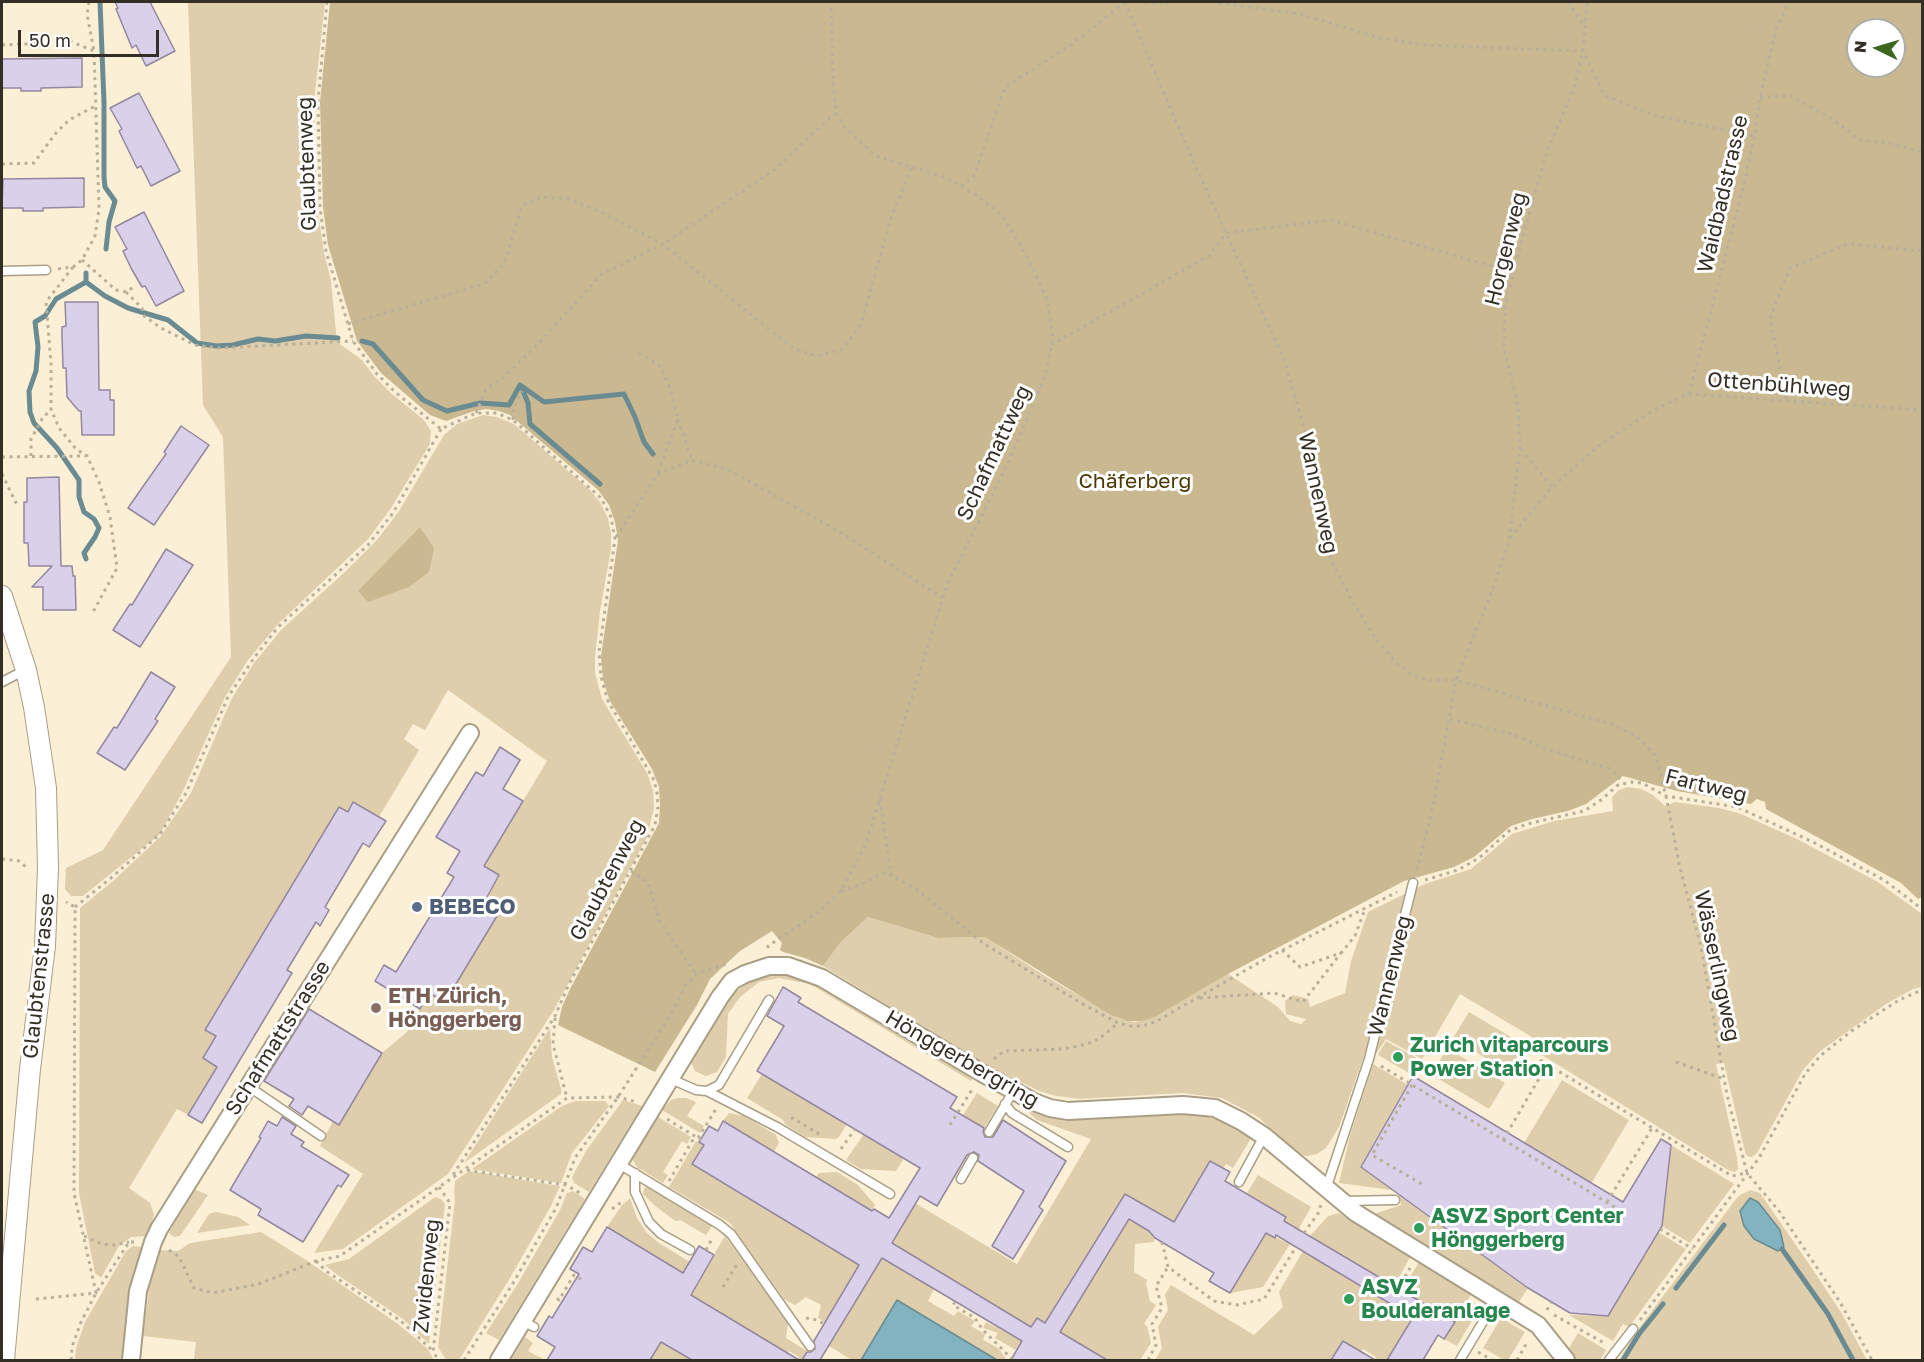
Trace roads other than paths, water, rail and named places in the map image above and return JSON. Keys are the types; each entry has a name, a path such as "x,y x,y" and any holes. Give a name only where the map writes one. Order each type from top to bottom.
{"street":[{"name":"Glaubtenstrasse","path":"2,596 26,670 34,707 46,789 48,867 45,946 30,1069 4,1360"},
{"name":"Schafmattstrasse","path":"131,1360 138,1291 153,1242 248,1086 470,733"},
{"name":"Hönggerbergring","path":"499,1360 529,1324 619,1164 720,997 732,981 769,966 788,966 822,978 1009,1097 1068,1111 1183,1105 1215,1108 1264,1136 1326,1190 1383,1232 1538,1325 1566,1360"}],"lane":[{"path":"2,271 46,270"},
{"path":"2,682 26,670"},
{"name":"Wannenweg","path":"1326,1190 1369,1059 1413,883"},
{"path":"707,1091 719,1085 770,1000"},
{"path":"671,1079 696,1090 707,1091 777,1128 890,1194"},
{"path":"248,1086 321,1136"},
{"path":"989,1132 1009,1097"},
{"path":"1009,1097 1012,1113 1068,1147"},
{"path":"1239,1182 1264,1136"},
{"path":"961,1179 973,1158"},
{"path":"619,1164 664,1190 731,1234 810,1346"},
{"path":"634,1173 635,1192 649,1222 661,1234 690,1250"},
{"path":"1340,1201 1395,1200"},
{"path":"1460,1360 1496,1300"},
{"path":"1609,1360 1633,1329"}],"water":[{"path":"1750,1198 1758,1202 1780,1230 1784,1247 1778,1251 1754,1239 1744,1226 1740,1211"},
{"path":"897,1300 997,1360 861,1360"}],"waterway":[{"path":"100,2 104,177 105,187 115,201 109,222 106,249"},
{"path":"86,273 86,282 105,296 128,308 168,320 197,343 216,346 233,345 258,339 275,341 306,336 338,338"},
{"path":"86,282 56,299 45,316 35,322 38,347 36,371 29,391 30,412 34,423 57,448 79,480 79,497 84,512 94,519 99,528 84,553 86,559"},
{"path":"362,341 373,344 423,400 447,411 480,403 509,405 520,385"},
{"path":"520,385 544,402 624,394 644,442 653,454"},
{"path":"521,386 528,403 530,424 600,484"},
{"path":"1676,1288 1724,1225"},
{"path":"1782,1249 1828,1314 1853,1360"},
{"path":"1623,1360 1639,1334 1663,1304"}],"place":[{"name":"BEBECO","path":"417,907"},
{"name":"ETH Zürich, Hönggerberg","path":"376,1008"},
{"name":"Zurich vitaparcours Power Station","path":"1398,1057"},
{"name":"ASVZ Sport Center Hönggerberg","path":"1419,1228"},
{"name":"ASVZ Boulderanlage","path":"1349,1299"}],"park label":[{"name":"Chäferberg","path":"1135,481"}]}
